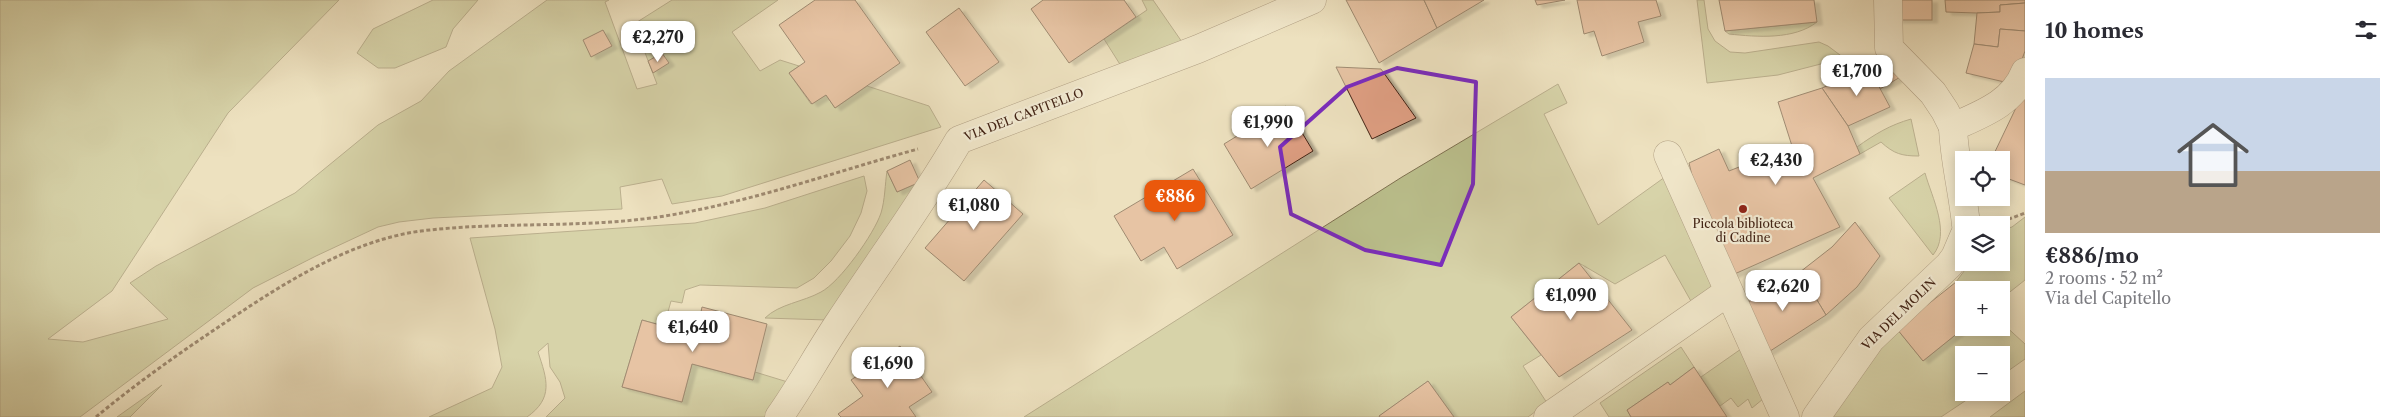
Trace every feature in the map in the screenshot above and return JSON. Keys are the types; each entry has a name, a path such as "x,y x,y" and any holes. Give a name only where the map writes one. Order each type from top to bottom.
{"street":[{"name":"VIA DEL CAPITELLO","path":"779,417 839,322 938,176 959,140 1198,49 1312,0"},
{"path":"1888,0 1889,48 1933,94 1953,127 1954,152 1965,216"},
{"path":"1953,127 2003,102 2015,90 2025,72"},
{"path":"1668,155 1785,417"},
{"name":"VIA DEL MOLIN","path":"1816,417 1860,351 1889,320 1950,265 1955,255"},
{"path":"1548,417 1728,292"}],"path":[{"path":"96,417 182,352 277,288 332,260 388,237 452,228 599,222 662,216 727,205 842,169 947,141 959,140"},
{"path":"2010,218 2025,213"}],"highlighted area":[{"path":"1397,68 1476,82 1473,184 1441,265 1365,250 1291,214 1280,147 1347,87"}],"green space":[{"path":"0,0 339,0 228,113 112,291 48,339 83,342 168,319 130,283 156,266 295,193 378,125 421,101 449,71 547,0 609,0 605,2 637,89 657,84 634,24 672,0 778,0 732,32 760,71 780,60 799,66 789,73 811,104 826,95 835,108 867,86 929,106 941,127 722,196 672,204 662,179 620,187 622,209 433,218 399,222 378,227 253,288 80,417 0,417"},
{"path":"433,0 478,0 453,29 446,47 395,68 378,68 357,53 373,29"},
{"path":"1142,0 1153,0 1182,42 1121,66 1104,39 1147,10"},
{"path":"1697,0 1704,0 1708,29 1715,41 1730,52 1745,53 1819,42 1844,58 1778,75 1707,83"},
{"path":"1817,22 1797,32 1775,36 1729,34 1725,31"},
{"path":"1558,84 1567,103 1544,114 1598,225 1665,177 1714,290 1692,303 1665,255 1615,284 1579,263 1511,317 1541,355 1523,366 1547,403 1528,417 1454,417 1428,381 1378,417 1024,417 1402,177"},
{"path":"1911,119 1919,156 1898,154 1881,142 1860,154 1857,147 1864,142 1889,127"},
{"path":"887,171 897,192 920,182 827,320 765,318 777,309 814,295 829,287 856,257 881,213"},
{"path":"1925,173 1940,226 1938,246 1933,255 1889,198"},
{"path":"864,176 867,191 861,213 850,236 831,261 814,278 797,288 700,285 685,290 682,303 671,301 664,326 642,320 622,387 682,402 692,364 753,380 755,372 791,383 768,417 546,417 565,398 560,382 550,367 548,343 538,352 546,379 545,395 536,410 527,417 429,417 492,388 502,367 495,329 470,238 695,223 765,208"},
{"path":"2025,217 2025,280 2010,292 2010,281 1957,281 1964,271 2010,271 2010,228"},
{"path":"1897,329 1923,361 1955,335 2010,336 2010,330 2025,344 2025,359 2010,370 2010,346 1955,346 1955,401 1965,401 1941,417 1823,417"},
{"path":"1681,347 1694,367 1670,385 1668,382 1627,410 1631,417 1609,417 1600,403"},
{"path":"1741,349 1763,399 1752,408 1748,399 1738,407 1731,398 1720,406 1701,377"},
{"path":"162,385 130,417 117,417"},
{"path":"2025,391 2025,417 1990,417"}],"building":[{"path":"815,0 855,0 900,63 835,108 826,95 812,104 789,73 805,62 779,25"},
{"path":"1043,0 1124,0 1136,17 1069,63 1031,9"},
{"path":"1346,0 1424,0 1437,28 1379,63"},
{"path":"1424,0 1484,0 1437,28"},
{"path":"1535,0 1565,0 1537,5"},
{"path":"1577,0 1656,0 1661,16 1638,22 1644,42 1602,56 1594,31 1584,34"},
{"path":"1719,0 1814,0 1817,22 1725,31"},
{"path":"1897,0 1932,0 1932,20 1897,20"},
{"path":"1945,0 2025,0 2025,3 2000,5 2000,12 1946,12"},
{"path":"2025,3 2025,31 2000,29 1998,47 1974,44 1977,13 2000,12 2000,5"},
{"path":"959,8 999,62 965,86 926,32"},
{"path":"2000,29 2025,31 2025,51 2013,84 1966,73 1974,44 1998,47"},
{"path":"603,30 612,46 591,57 583,40"},
{"path":"662,53 669,63 653,73 648,61"},
{"path":"1884,58 1902,76 1880,89 1869,68"},
{"path":"1336,67 1381,69 1416,118 1372,139"},
{"path":"1869,68 1890,107 1848,126 1822,88"},
{"path":"1822,88 1848,126 1860,154 1813,178 1840,227 1730,276 1696,192 1689,163 1719,149 1729,171 1792,146 1778,102"},
{"path":"2025,91 2025,185 2010,179 2010,151 1995,151"},
{"path":"1286,106 1313,151 1251,189 1224,144"},
{"path":"910,160 920,182 897,192 887,171"},
{"path":"1193,169 1233,235 1177,269 1164,247 1141,261 1114,216"},
{"path":"984,180 1023,214 964,281 925,248"},
{"path":"1855,222 1880,256 1857,287 1826,315 1800,272 1832,247"},
{"path":"1579,263 1632,330 1559,377 1511,317"},
{"path":"1800,272 1826,315 1764,355 1743,305"},
{"path":"1955,283 1955,335 1923,361 1897,329"},
{"path":"702,307 767,324 753,380 692,364 682,402 622,387 642,320 696,335"},
{"path":"900,346 932,392 909,407 916,417 841,417 838,414 863,396 851,380"},
{"path":"1694,367 1727,417 1631,417 1627,410 1668,382 1670,385"},
{"path":"1428,381 1454,417 1379,416"}],"place":[{"name":"Piccola biblioteca di Cadine","path":"1743,209"}]}
